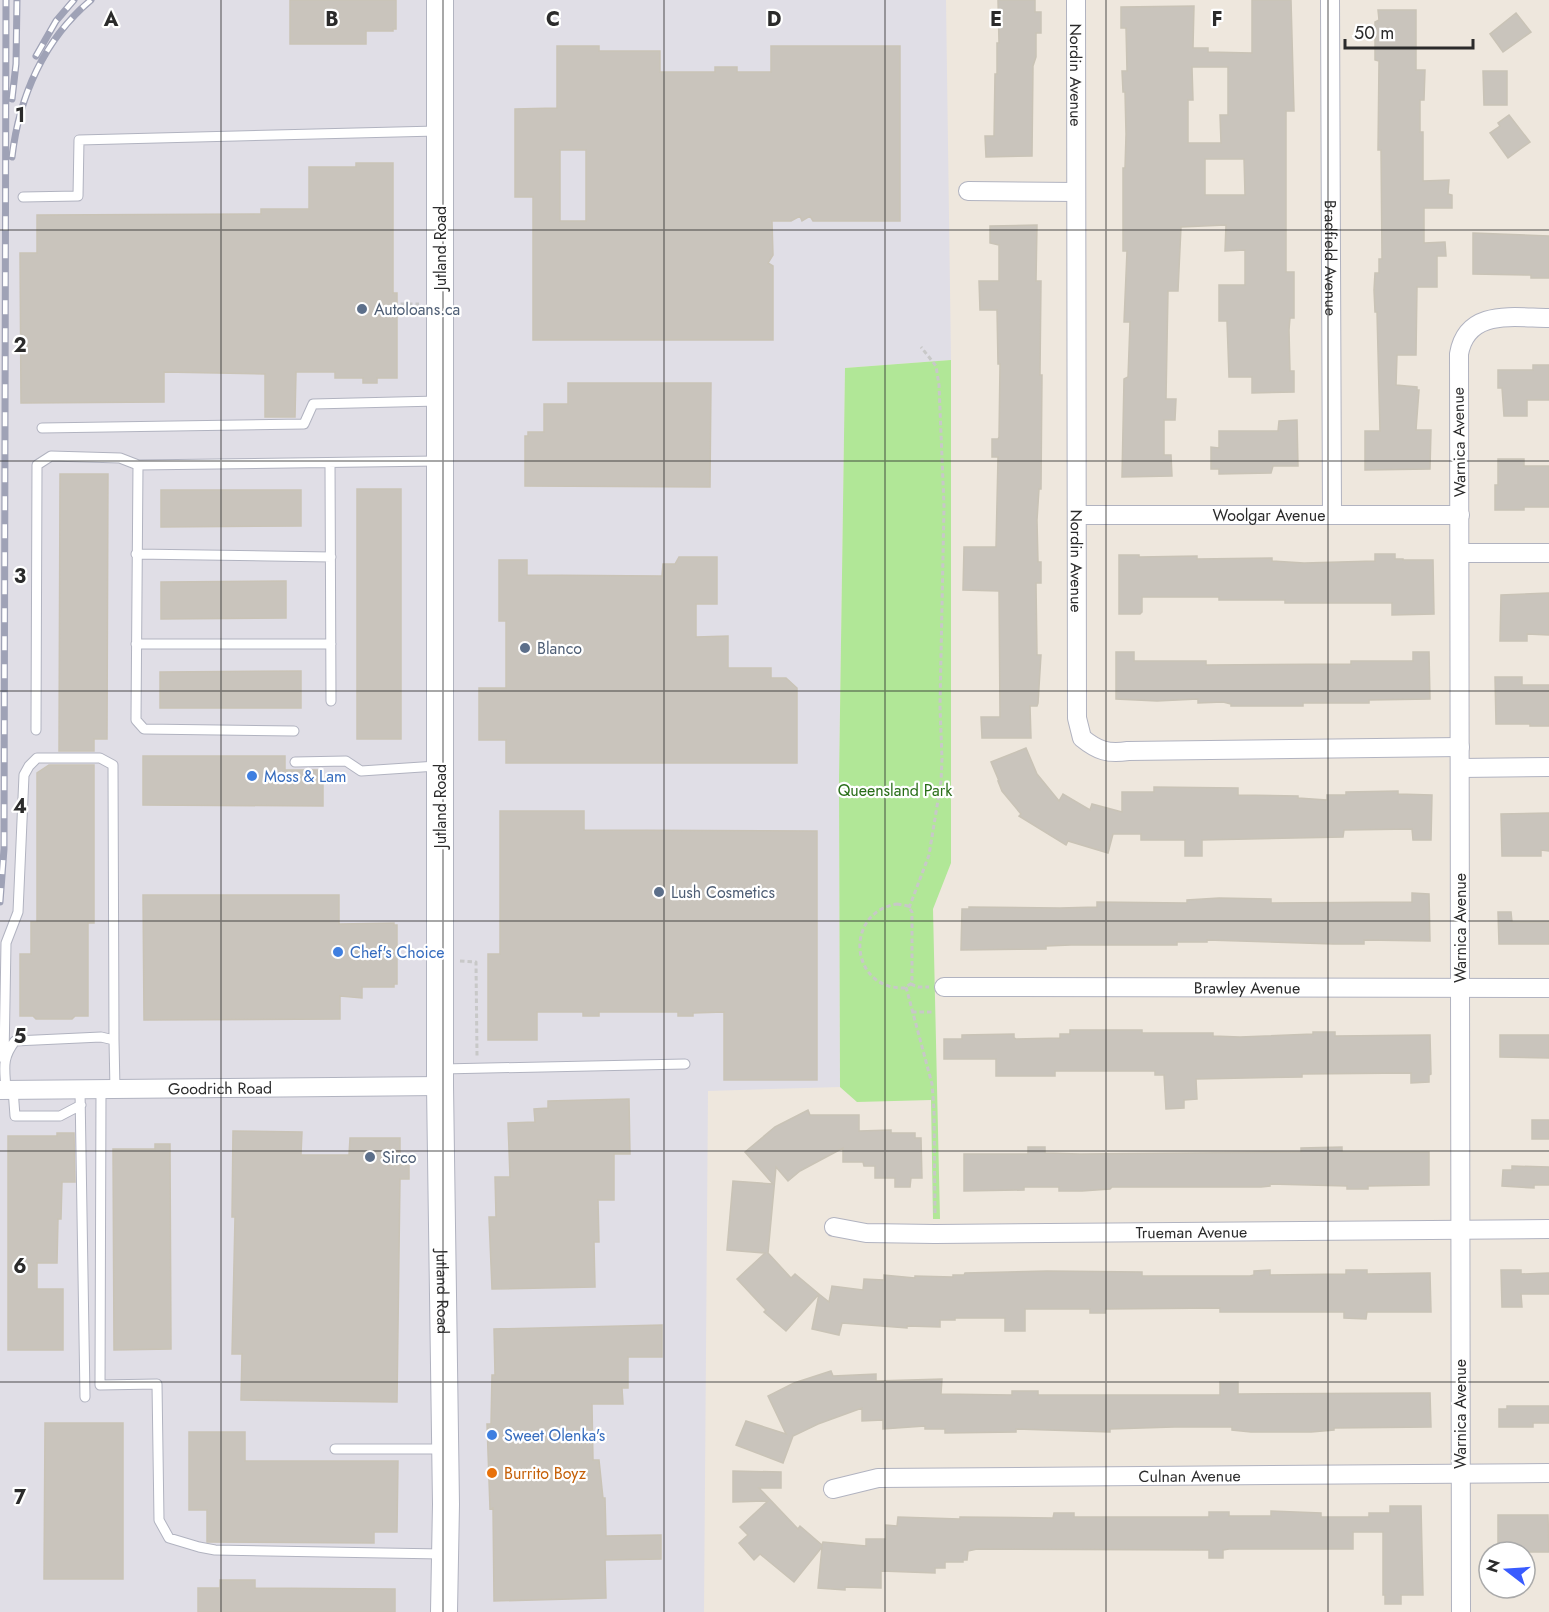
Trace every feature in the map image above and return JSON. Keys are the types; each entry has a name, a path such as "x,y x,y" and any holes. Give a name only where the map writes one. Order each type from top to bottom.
{"street":[{"name":"Jutland Road","path":"440,0 440,1077 445,1449 444,1612"},
{"name":"Nordin Avenue","path":"1076,0 1077,726 1082,738 1097,749 1112,753 1460,747"},
{"name":"Bradfield Avenue","path":"1330,0 1332,515"},
{"path":"968,191 1076,192"},
{"name":"Warnica Avenue","path":"1461,1612 1459,354 1463,340 1476,325 1489,319 1549,318"},
{"name":"Woolgar Avenue","path":"1077,515 1460,515"},
{"path":"1460,553 1549,553"},
{"path":"1460,768 1549,767"},
{"name":"Brawley Avenue","path":"944,987 1549,988"},
{"name":"Goodrich Road","path":"6,1090 81,1098 108,1090 440,1077"},
{"name":"Trueman Avenue","path":"834,1227 866,1233 935,1234 1549,1229"},
{"name":"Culnan Avenue","path":"833,1489 878,1478 1549,1473"}],"lane":[{"path":"23,197 78,196 79,141 440,131"},
{"path":"42,428 304,424 313,404 440,401"},
{"path":"36,730 37,465 51,456 120,458 138,465 439,461"},
{"path":"330,464 331,701"},
{"path":"138,465 136,720 144,729 294,731"},
{"path":"136,554 331,557"},
{"path":"136,644 331,644"},
{"path":"81,1098 60,1116 15,1116 6,1090 4,1059 6,943 18,912 24,775 29,766 38,758 100,758 112,765 114,1040 108,1090 100,1385 157,1384 159,1520 170,1538 215,1550 445,1554"},
{"path":"295,762 346,761 361,771 440,766"},
{"path":"4,1059 6,1052 15,1041 102,1037 114,1040"},
{"path":"440,1077 477,1068 685,1065"},
{"path":"81,1098 85,1397"},
{"path":"335,1449 445,1449"}],"path":[{"path":"393,304 441,303"},
{"path":"909,908 929,855 942,759 940,706 944,506 939,385 936,366 921,347"},
{"path":"897,904 909,908 912,912 912,983 906,987 890,987 876,980 863,964 860,944 864,928 873,915 880,909 897,904"},
{"path":"440,961 476,962 477,1068"},
{"path":"906,987 932,1084 935,1234"},
{"path":"912,1012 934,1012"}],"shaded area":[{"path":"0,0 946,0 951,360 845,368 839,780 840,1087 708,1091 704,1612 0,1612"}],"green space":[{"name":"Queensland Park","path":"951,360 951,863 933,909 940,1219 933,1219 931,1100 857,1102 840,1087 839,780 845,368"}],"building":[{"path":"290,0 396,0 396,29 366,31 366,44 290,44"},
{"path":"998,0 1035,0 1035,12 1041,12 1041,33 1036,33 1036,57 1033,66 1032,156 986,157 985,136 994,136 995,74 997,74 997,43 999,43"},
{"path":"1252,0 1291,0 1294,111 1286,111 1286,272 1294,272 1294,318 1290,318 1289,330 1290,371 1294,371 1294,392 1252,393 1252,377 1229,377 1227,321 1219,321 1219,285 1245,285 1245,250 1225,251 1226,225 1181,227 1178,291 1168,291 1166,399 1176,399 1175,420 1164,420 1164,455 1171,455 1172,476 1122,477 1124,379 1128,377 1130,322 1124,322 1127,251 1123,251 1123,168 1125,168 1126,134 1122,71 1127,71 1126,28 1121,28 1121,7 1194,6 1193,48 1208,48 1208,52 1252,53","holes":["1192,67 1228,67 1228,115 1220,115 1221,143 1188,143 1188,100 1193,100","1205,159 1244,159 1245,195 1205,195"]},
{"path":"1378,10 1416,10 1416,70 1425,70 1424,100 1420,100 1420,132 1423,132 1423,181 1449,180 1448,194 1452,195 1452,208 1424,208 1424,243 1445,242 1446,256 1437,256 1437,287 1417,287 1416,355 1397,355 1396,385 1417,387 1419,390 1416,430 1431,430 1430,469 1365,470 1365,431 1380,431 1377,312 1375,312 1374,290 1375,273 1379,273 1379,259 1382,259 1381,150 1378,150 1379,61 1375,60 1375,22 1379,20"},
{"path":"1516,13 1531,32 1503,52 1490,34"},
{"path":"557,46 599,46 599,51 660,51 660,72 715,72 715,67 737,67 737,72 771,72 771,46 900,46 900,221 813,221 810,216 802,221 800,216 791,221 772,221 773,255 768,263 773,266 773,340 533,340 533,197 515,197 515,109 557,108","holes":["560,150 586,150 586,221 560,221"]},
{"path":"1483,71 1507,71 1507,105 1484,105"},
{"path":"1509,115 1530,142 1508,158 1490,133"},
{"path":"356,163 393,163 393,293 397,293 397,378 377,378 377,383 363,383 363,378 335,378 335,372 296,372 295,417 265,417 265,374 164,372 164,402 21,403 20,253 37,253 37,215 261,214 261,209 309,209 309,167 356,167"},
{"path":"1037,225 1036,281 1041,281 1040,375 1042,375 1041,489 1039,489 1037,520 1041,583 1036,583 1037,655 1041,655 1038,703 1037,706 1030,706 1031,738 982,738 981,717 1000,717 999,591 963,590 964,547 996,547 998,457 992,457 992,439 999,437 1000,364 998,364 997,310 980,310 979,281 999,281 999,245 990,243 990,226"},
{"path":"1473,233 1549,236 1549,278 1531,278 1531,275 1473,274"},
{"path":"1533,365 1549,365 1549,400 1527,400 1527,416 1504,416 1502,388 1498,388 1498,370 1533,370"},
{"path":"568,383 711,383 710,487 525,486 525,436 528,436 528,432 544,432 544,404 568,404"},
{"path":"1297,420 1298,466 1273,466 1271,473 1219,474 1219,469 1211,469 1211,447 1219,448 1219,431 1278,431 1279,421"},
{"path":"1498,459 1524,459 1524,466 1549,466 1549,507 1495,510"},
{"path":"60,474 108,474 107,739 94,739 94,751 59,751"},
{"path":"357,489 401,489 401,739 357,739"},
{"path":"161,490 301,490 301,526 161,527"},
{"path":"1375,554 1395,554 1395,559 1403,560 1433,560 1434,614 1392,615 1392,603 1285,603 1285,600 1219,600 1219,597 1142,597 1140,614 1119,614 1119,555 1197,556 1197,559 1272,558 1272,561 1304,563 1375,561"},
{"path":"679,557 717,557 717,604 696,604 696,637 728,636 728,668 771,668 771,678 786,678 797,688 797,763 506,763 506,740 479,740 479,688 506,688 506,621 499,621 499,560 527,560 527,575 662,576 663,564 675,564"},
{"path":"286,581 286,618 161,619 161,582"},
{"path":"1549,593 1549,635 1527,634 1527,641 1500,641 1501,595"},
{"path":"1116,652 1134,652 1134,661 1206,661 1206,665 1351,664 1351,661 1413,661 1413,652 1429,652 1430,699 1369,700 1369,703 1303,703 1303,706 1231,706 1223,702 1198,703 1198,699 1157,701 1116,699"},
{"path":"301,671 301,708 160,708 160,672"},
{"path":"1495,677 1522,677 1522,685 1549,685 1549,726 1496,724"},
{"path":"1026,748 1037,774 1059,801 1063,794 1090,810 1092,804 1122,812 1122,792 1154,792 1154,787 1238,788 1238,795 1298,796 1298,798 1327,800 1327,795 1346,795 1346,792 1398,791 1398,794 1432,795 1431,840 1413,840 1412,829 1344,830 1343,837 1202,840 1202,856 1185,856 1185,840 1141,840 1141,834 1113,834 1108,853 1068,841 1066,845 1019,816 1021,814 1002,791 991,762"},
{"path":"143,756 285,756 285,770 323,770 323,806 143,805"},
{"path":"49,765 94,765 94,923 88,923 88,1016 75,1016 72,1019 36,1019 33,1016 20,1016 20,954 31,954 31,922 37,922 37,773"},
{"name":"Lush Cosmetics","path":"500,811 584,811 584,830 817,831 817,1080 724,1080 724,1012 678,1016 678,1012 599,1012 599,1016 583,1016 583,1012 537,1012 537,1040 488,1040 488,954 500,954"},
{"path":"1549,813 1549,851 1541,850 1541,856 1502,856 1501,814"},
{"path":"1412,893 1429,894 1430,941 1364,940 1364,944 1334,944 1207,940 1207,942 1177,942 1177,945 1071,945 1046,946 1046,949 961,950 962,909 969,909 969,907 1097,907 1097,902 1187,903 1187,900 1219,898 1271,899 1271,903 1412,902"},
{"path":"143,895 339,895 339,924 394,923 397,925 397,984 394,984 394,987 362,987 362,998 340,996 340,1019 144,1020"},
{"path":"1498,912 1511,912 1512,922 1549,922 1549,944 1499,944"},
{"path":"1070,1030 1142,1030 1142,1033 1213,1033 1213,1036 1240,1037 1313,1034 1313,1032 1335,1032 1335,1036 1430,1035 1431,1074 1429,1082 1411,1083 1411,1073 1302,1074 1302,1077 1196,1079 1197,1099 1184,1100 1184,1108 1166,1109 1164,1075 1155,1075 1155,1071 1055,1071 1055,1076 996,1076 996,1059 944,1059 944,1039 962,1039 962,1035 1014,1034 1016,1039 1060,1038 1060,1034 1070,1034"},
{"path":"1500,1035 1549,1035 1549,1058 1500,1057"},
{"path":"629,1099 630,1154 614,1154 614,1200 598,1200 599,1242 594,1242 595,1287 492,1289 489,1217 496,1217 495,1177 510,1177 508,1123 535,1122 534,1109 548,1108 548,1101"},
{"path":"808,1110 810,1115 859,1115 859,1131 891,1130 891,1133 915,1133 915,1138 921,1138 922,1178 911,1178 910,1187 895,1187 895,1178 875,1178 875,1166 864,1166 863,1162 843,1162 843,1148 800,1171 788,1181 776,1167 768,1253 791,1278 795,1274 819,1294 786,1331 764,1312 766,1310 737,1279 765,1253 727,1250 733,1181 773,1184 745,1152 775,1127"},
{"path":"1532,1120 1549,1120 1549,1139 1532,1139"},
{"path":"233,1131 302,1132 301,1155 349,1155 350,1138 400,1138 400,1165 409,1165 409,1179 400,1179 397,1402 241,1400 242,1354 232,1354 235,1217 232,1217"},
{"path":"57,1133 74,1133 75,1182 62,1182 57,1263 37,1263 37,1289 63,1289 63,1350 8,1350 8,1136 57,1136"},
{"path":"155,1144 170,1144 171,1349 114,1350 113,1149 155,1149"},
{"path":"1028,1147 1045,1147 1045,1153 1080,1154 1301,1152 1301,1148 1342,1147 1342,1152 1429,1152 1429,1185 1368,1186 1368,1189 1347,1189 1347,1186 1270,1184 1270,1186 1261,1187 1112,1187 1082,1191 1059,1191 1059,1187 1024,1187 1024,1190 964,1191 964,1154 1028,1154"},
{"path":"1512,1166 1549,1167 1549,1185 1534,1185 1534,1188 1502,1186 1503,1170 1512,1170"},
{"path":"1270,1270 1270,1275 1346,1274 1346,1270 1367,1270 1367,1274 1430,1273 1431,1312 1367,1312 1366,1319 1344,1318 1344,1312 1220,1312 1220,1308 1105,1309 1105,1313 1090,1313 1090,1309 1025,1309 1025,1331 1005,1331 1005,1318 940,1320 940,1327 907,1326 907,1328 842,1323 839,1335 812,1329 819,1294 829,1302 832,1286 863,1290 864,1279 884,1280 884,1275 915,1278 915,1276 953,1277 953,1275 964,1275 965,1273 1047,1271 1142,1272 1142,1276 1250,1276 1254,1275 1254,1271"},
{"path":"1501,1270 1521,1270 1521,1274 1549,1273 1549,1294 1521,1294 1522,1307 1502,1307"},
{"path":"662,1325 662,1357 628,1357 628,1388 622,1388 623,1404 592,1404 593,1460 599,1460 603,1498 605,1498 606,1536 661,1535 661,1559 605,1560 606,1598 494,1601 493,1508 490,1509 487,1424 491,1424 492,1375 495,1375 494,1329"},
{"path":"831,1371 833,1376 876,1374 876,1381 942,1379 941,1394 1012,1395 1012,1391 1038,1391 1038,1395 1220,1395 1220,1382 1238,1382 1238,1394 1430,1393 1431,1427 1334,1428 1334,1430 1311,1432 1251,1432 1232,1430 1232,1427 1174,1427 1110,1429 1110,1432 1016,1429 1016,1432 945,1433 945,1429 925,1429 925,1426 883,1429 883,1420 862,1421 862,1408 793,1436 783,1463 736,1445 746,1421 786,1434 768,1396 794,1383"},
{"path":"1507,1406 1549,1406 1549,1423 1533,1423 1533,1427 1499,1427 1499,1409 1507,1409"},
{"path":"45,1423 123,1423 123,1579 44,1579"},
{"path":"189,1432 245,1432 245,1461 398,1461 397,1532 374,1532 374,1543 207,1542 207,1510 189,1510"},
{"path":"733,1471 781,1472 781,1488 759,1488 798,1529 800,1526 822,1545 823,1542 866,1546 866,1539 886,1539 886,1525 897,1526 898,1517 1053,1518 1054,1513 1074,1513 1074,1517 1209,1517 1209,1512 1229,1512 1229,1516 1271,1516 1271,1511 1321,1513 1321,1517 1369,1517 1369,1513 1390,1513 1390,1506 1421,1506 1423,1595 1401,1595 1401,1604 1385,1604 1383,1532 1353,1532 1353,1549 1229,1549 1223,1550 1223,1558 1209,1558 1209,1550 977,1549 968,1551 967,1560 963,1562 945,1562 945,1568 935,1568 935,1573 881,1571 881,1588 845,1587 845,1590 818,1588 822,1547 794,1582 760,1554 754,1560 739,1543 748,1535 740,1527 768,1501 733,1502"},
{"path":"1498,1515 1548,1515 1549,1552 1537,1552 1537,1540 1498,1540"},
{"path":"220,1580 255,1580 255,1588 395,1589 395,1612 198,1612 198,1588 220,1588"}],"railway":[{"path":"0,902 4,849 6,0"},
{"path":"12,99 16,64 17,0"},
{"path":"36,56 56,21 74,0"},
{"path":"12,157 21,113 36,71 60,33 74,15 91,0"}],"place":[{"name":"Autoloans.ca","path":"362,309"},
{"name":"Blanco","path":"525,648"},
{"name":"Moss & Lam","path":"252,776"},
{"name":"Lush Cosmetics","path":"659,892"},
{"name":"Chef's Choice","path":"338,952"},
{"name":"Sirco","path":"370,1157"},
{"name":"Sweet Olenka's","path":"492,1435"},
{"name":"Burrito Boyz","path":"492,1473"}]}
